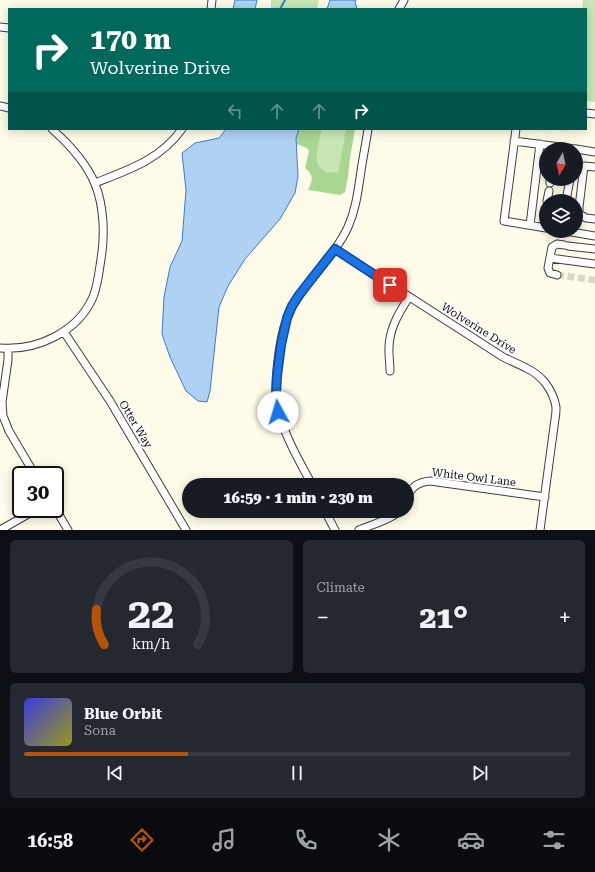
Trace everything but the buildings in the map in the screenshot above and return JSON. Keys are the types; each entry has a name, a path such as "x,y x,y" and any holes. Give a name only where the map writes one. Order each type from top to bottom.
{"street":[{"path":"0,348 17,348 34,344 64,332 76,322 86,310 93,296 98,280 104,230 101,206 95,183 78,155 66,141 53,130"},
{"path":"95,183 145,162 173,141 181,130"},
{"path":"308,478 291,445 278,412 276,394 277,376 283,332 292,306 335,249 354,213 368,130"},
{"path":"516,130 504,221 539,227"},
{"path":"514,141 539,144"},
{"path":"583,150 595,152"},
{"path":"530,225 539,152"},
{"path":"595,167 584,166 579,207 579,214 586,218 595,220"},
{"path":"583,234 595,236"},
{"path":"557,275 550,272 548,268 552,247 557,244 595,249"},
{"name":"Wolverine Drive","path":"335,249 503,357 533,371 547,384 553,396 556,408 556,419 540,530"},
{"path":"550,258 595,264"},
{"path":"390,371 388,352 392,328 409,297"},
{"name":"Otter Way","path":"64,332 110,401 186,530"},
{"path":"8,349 8,360 2,402 3,416 9,431 30,466"},
{"name":"White Owl Lane","path":"414,486 421,483 430,482 545,497"},
{"path":"0,530 21,518"},
{"path":"61,518 68,530"},
{"path":"329,518 335,530"},
{"path":"359,530 390,518"}],"green space":[{"path":"271,0 319,0 317,8 271,8"},
{"path":"583,0 595,0 595,102 587,101 587,8 582,8"},
{"path":"299,130 322,130 317,152 319,165 322,170 338,172 346,130 355,130 345,192 340,195 308,190 312,178 310,173 305,168 309,151 307,148 297,144 296,138"},
{"path":"322,130 346,130 339,172 330,172 320,169 317,159 318,144"}],"water":[{"path":"235,0 257,0 255,8 233,8"},
{"path":"330,0 356,0 357,8 327,8"},
{"path":"225,130 299,130 296,138 298,176 295,193 280,219 245,259 228,286 219,307 210,391 207,402 198,401 186,391 170,357 162,334 164,297 170,267 182,241 186,190 182,153 195,143 219,138"}],"waterway":[{"path":"281,8 285,0"}],"tunnel":[{"path":"557,275 595,280"}],"route":[{"path":"278,412 276,394 277,376 283,332 287,318 299,295 335,249 390,285"}]}
